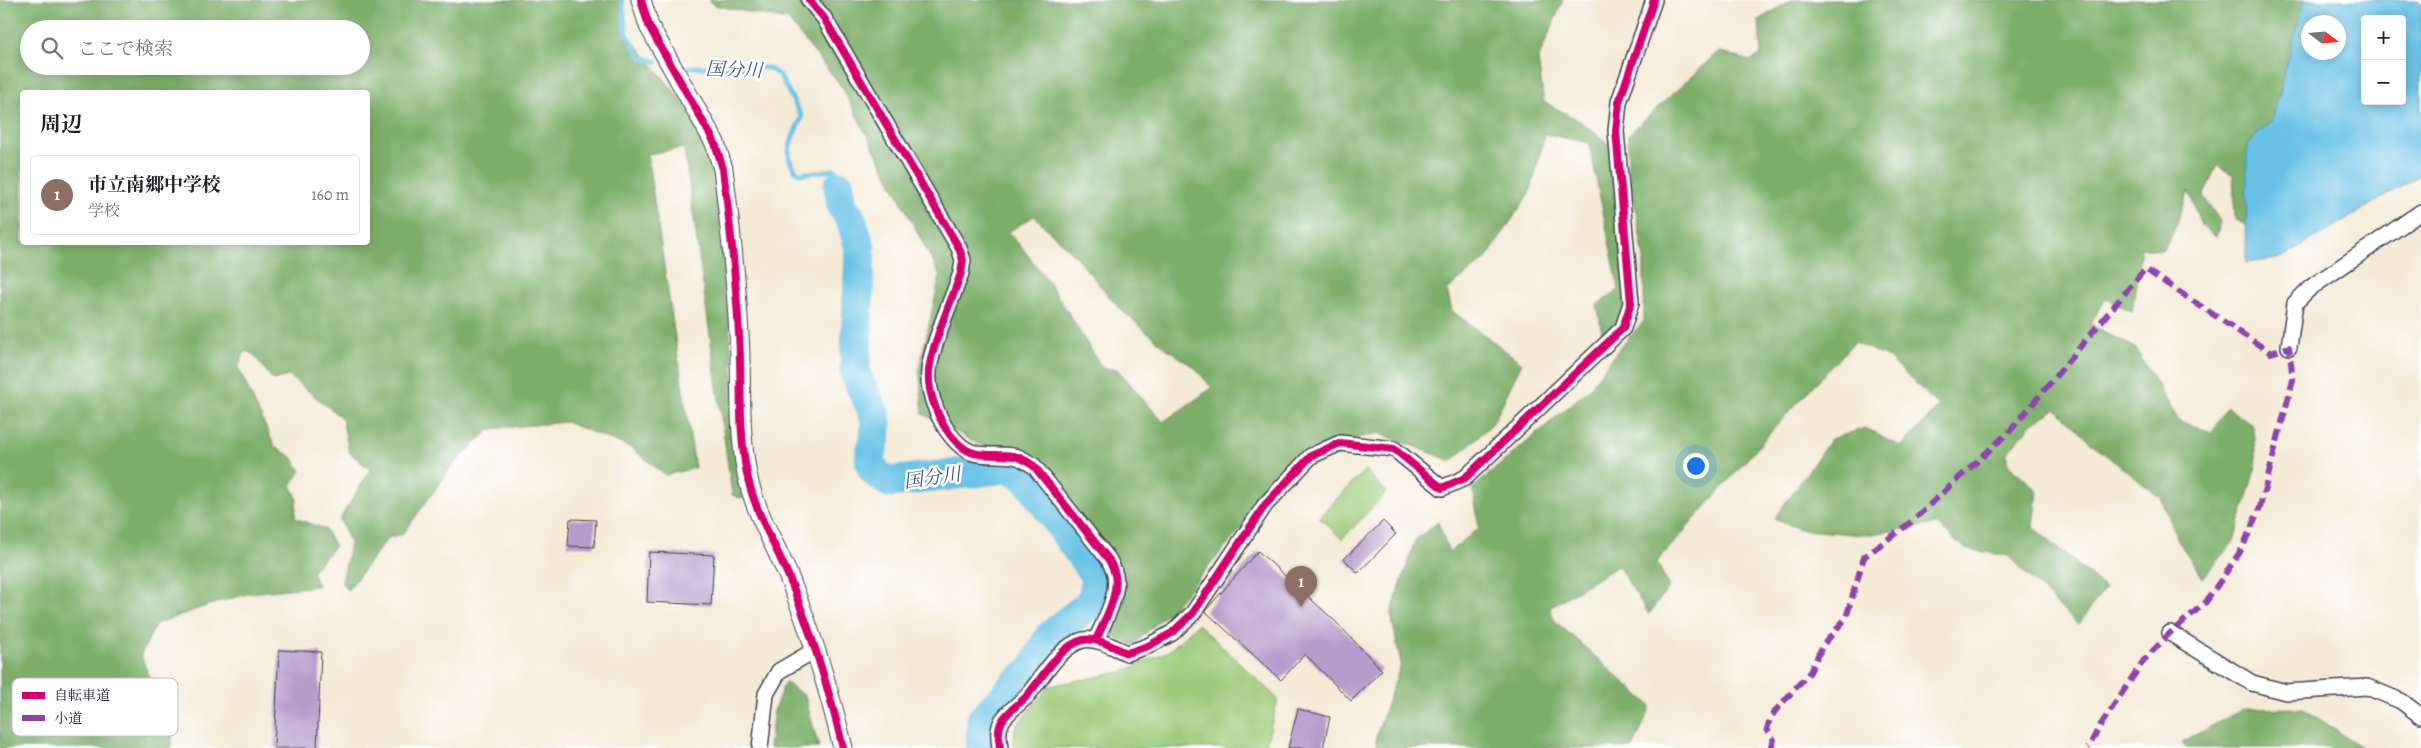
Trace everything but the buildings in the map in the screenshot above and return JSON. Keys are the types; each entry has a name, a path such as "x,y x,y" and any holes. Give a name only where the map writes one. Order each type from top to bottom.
{"street":[{"path":"640,0 650,26 716,143 723,169 738,314 747,474 757,508 788,575 815,650 831,700 843,748"},
{"path":"809,0 824,18 959,248 962,260 961,273 929,365 931,388 937,414 949,433 965,449 980,455 1018,457 1034,466 1109,560 1115,575 1113,594 1107,616 1096,640"},
{"path":"1000,748 998,731 1002,721 1028,695 1038,679 1061,653 1083,640 1096,640 1127,653 1148,646 1172,634 1193,613 1265,505 1311,456 1340,443 1394,449 1442,488 1465,478 1624,328 1631,303 1616,131 1620,102 1654,0"},
{"path":"2289,346 2295,303 2310,288 2421,212"},
{"path":"2170,633 2252,683 2286,692 2367,687 2401,701 2421,716"},
{"path":"760,748 766,694 779,671 815,650"}],"green space":[{"path":"0,0 621,0 629,36 688,108 711,150 724,258 743,499 732,495 684,148 647,154 695,468 665,475 632,448 566,422 490,429 452,466 403,534 388,538 348,590 342,583 350,543 340,519 370,470 349,452 342,418 289,376 273,380 253,354 245,351 238,367 275,447 292,457 301,471 291,485 297,498 295,518 325,529 335,546 312,571 318,586 250,593 156,624 141,655 150,678 12,678 12,736 172,736 171,748 0,748"},
{"path":"708,0 1563,0 1538,60 1544,102 1580,121 1609,144 1626,302 1615,327 1602,333 1597,305 1619,290 1589,143 1545,134 1531,190 1486,259 1447,290 1452,311 1522,363 1493,423 1452,461 1379,433 1309,449 1173,608 1133,645 1110,636 1106,627 1116,597 1109,554 1031,455 980,445 923,414 919,368 940,276 842,87 788,20 713,5","holes":["1034,216 1075,256 1120,309 1166,348 1195,368 1212,388 1163,422 1117,369 1103,369 1047,281 1022,247 1008,232"]},
{"path":"1791,0 2315,0 2311,15 2301,15 2301,59 2260,231 2235,220 2233,175 2217,165 2203,196 2220,221 2216,237 2201,226 2189,191 2172,235 2162,251 2141,248 2132,311 2106,299 2090,324 2135,348 2179,421 2212,432 2227,407 2253,426 2256,466 2234,541 2203,578 2179,542 2161,498 2097,448 2056,409 2033,423 2007,453 2007,463 2037,490 2033,527 2105,588 2078,625 2008,556 1966,549 1936,524 1865,535 1803,530 1774,519 1831,439 1865,428 1901,447 1939,406 1889,358 1854,342 1785,416 1657,562 1669,587 1649,614 1618,566 1550,607 1554,620 1651,706 1633,748 1376,748 1376,736 1401,664 1391,614 1415,540 1438,522 1449,552 1479,528 1473,488 1588,390 1621,346 1644,321 1644,258 1628,166 1628,135 1719,51 1749,61 1761,55 1759,20"},
{"path":"1365,470 1387,492 1342,539 1319,517"},
{"path":"1198,624 1278,699 1265,748 1014,748 1015,728 1049,686 1122,672 1169,651"},
{"path":"785,682 805,696 819,748 769,748 774,710"},
{"path":"2303,708 2363,748 2186,748 2182,742 2243,709"}],"water":[{"path":"2304,0 2417,0 2421,4 2421,175 2279,259 2246,263 2247,145 2272,121"}],"waterway":[{"name":"国分川","path":"622,0 627,34 641,57 657,62"},
{"name":"国分川","path":"690,67 769,68 780,76 802,117 792,139 789,154 790,161 800,174 835,170 841,176 839,186"},
{"name":"国分川","path":"839,186 842,206 851,219 860,248 855,372 875,418 875,437 870,461 873,469 890,482 1006,468 1020,473 1031,484 1095,575 1095,595 1088,605 1049,637 1032,670 1014,685 982,720 981,748"}],"marked path":[{"path":"1771,748 1774,740 1767,729 1770,719 1810,672 1823,645 1846,618 1864,557 1911,522 2010,431 2145,269 2271,353 2289,347 2293,380 2260,507 2242,549 2206,602 2170,633 2144,660 2100,726 2088,748"}],"cycle path":[{"path":"641,0 649,26 715,143 723,169 736,293 740,351 742,440 747,474 759,513 788,575 812,639 826,682 843,748"},
{"path":"809,0 824,18 959,248 963,260 961,273 932,353 930,364 930,386 932,399 937,411 949,433 965,449 977,454 1018,457 1034,466 1109,560 1115,575 1115,591 1096,640"},
{"path":"1000,748 999,731 1000,724 1004,718 1026,697 1058,656 1074,643 1088,639 1094,640 1127,653 1148,646 1172,633 1193,613 1265,505 1311,456 1340,443 1394,449 1442,488 1465,478 1623,328 1631,303 1616,131 1619,102 1654,0"}],"place":[{"name":"市立南郷中学校","path":"1301,607"}]}
